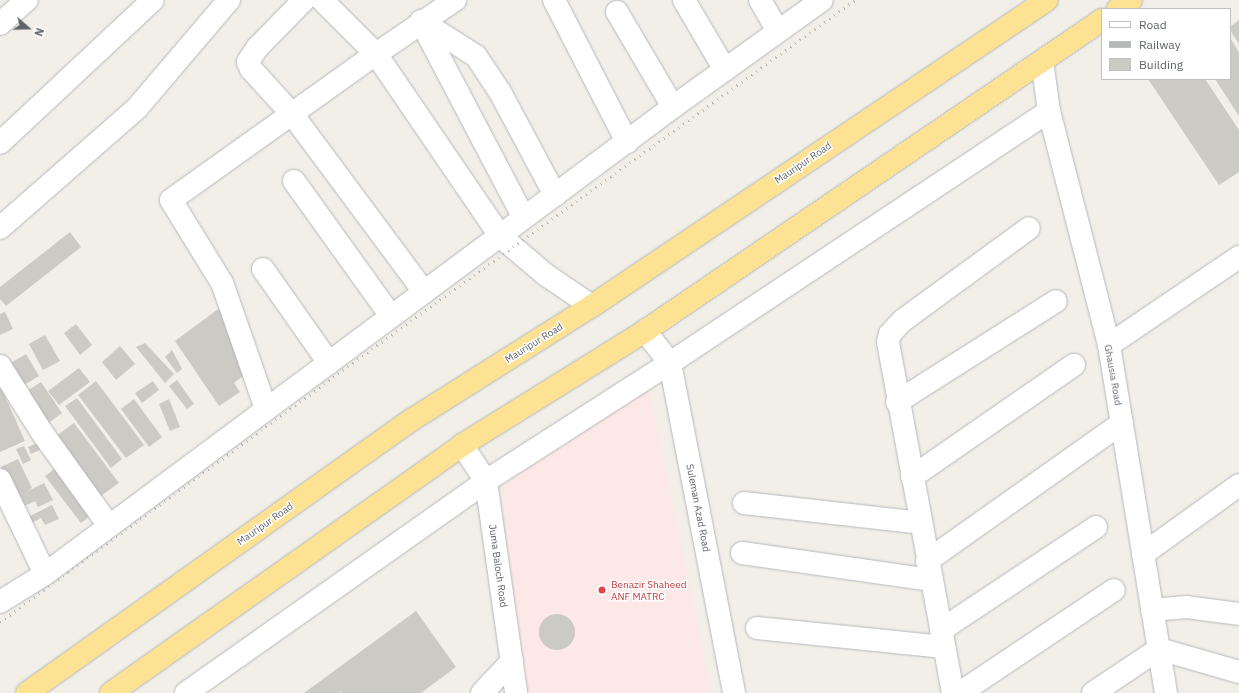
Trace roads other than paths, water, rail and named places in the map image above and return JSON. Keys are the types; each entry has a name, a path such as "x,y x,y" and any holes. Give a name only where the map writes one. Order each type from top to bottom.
{"highway":[{"name":"Mauripur Road","path":"26,693 413,419 592,306 1047,0"},
{"path":"1119,8 1131,0"},
{"path":"111,693 462,445 645,331 1101,21"}],"street":[{"path":"0,24 27,0"},
{"path":"0,143 152,0"},
{"path":"0,228 137,108 229,0"},
{"path":"304,0 248,62 251,69 292,114 424,292"},
{"path":"322,0 376,54 500,236 546,275 592,306"},
{"path":"266,410 222,283 171,200 421,21 455,0"},
{"path":"554,0 627,142"},
{"path":"684,0 725,70"},
{"path":"760,0 778,31"},
{"path":"0,602 45,574 673,107 822,0"},
{"path":"617,12 673,107"},
{"path":"421,21 476,56 500,92 555,195"},
{"path":"421,21 524,218"},
{"name":"Ghausia Road","path":"1042,61 1049,111 1109,345 1166,693"},
{"path":"186,693 486,481 670,363 1049,111"},
{"path":"294,181 391,316"},
{"path":"953,693 897,402 888,348 890,334 902,321 1028,228"},
{"path":"1109,345 1239,257"},
{"path":"263,269 329,363"},
{"path":"897,402 1056,302"},
{"name":"Suleman Azad Road","path":"645,331 670,363 734,693"},
{"path":"912,477 1074,365"},
{"path":"0,366 44,434 109,526"},
{"path":"742,553 930,571 1122,423"},
{"name":"Juma Baloch Road","path":"462,445 486,481 516,693"},
{"path":"0,480 45,574"},
{"path":"1143,554 1239,485"},
{"path":"744,503 921,523"},
{"path":"757,628 943,638 1096,528"},
{"path":"960,693 1114,590"},
{"path":"1152,610 1187,607 1239,614"},
{"path":"1093,693 1159,650 1239,672"},
{"path":"482,693 512,661"}],"railway":[{"path":"0,622 333,377 855,0"}],"place":[{"name":"Benazir Shaheed ANF MATRC","path":"602,590"}]}
